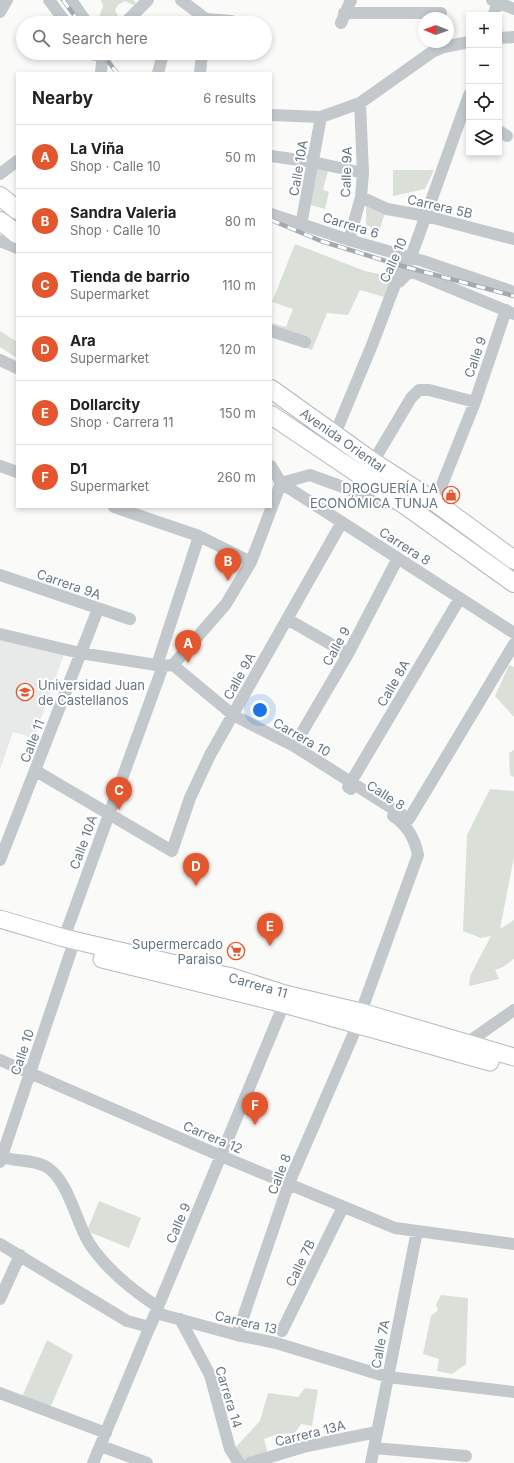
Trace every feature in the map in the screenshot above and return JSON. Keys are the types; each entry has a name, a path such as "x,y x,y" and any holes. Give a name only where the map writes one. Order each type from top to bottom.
{"main road":[{"path":"0,196 16,209"},
{"path":"0,221 16,233"},
{"name":"Avenida Oriental","path":"272,390 373,462 435,502 514,560"},
{"name":"Avenida Oriental","path":"272,416 405,505 514,583"},
{"name":"Carrera 11","path":"0,919 67,945"},
{"name":"Carrera 11","path":"0,931 67,945 359,1019 467,1043 514,1057"},
{"name":"Carrera 11","path":"359,1019 514,1068"}],"street":[{"path":"0,12 8,0"},
{"path":"49,0 61,16"},
{"path":"71,0 82,16"},
{"path":"132,16 148,0"},
{"path":"181,0 200,16"},
{"path":"351,0 343,18 418,14"},
{"path":"494,12 495,1 514,9"},
{"path":"502,38 514,37"},
{"path":"272,115 321,116 360,103 432,52 444,47 466,43"},
{"path":"101,72 102,60"},
{"path":"158,72 161,60"},
{"path":"200,72 201,60"},
{"name":"Calle 9A","path":"349,240 361,197 363,173 360,103"},
{"name":"Calle 10","path":"335,434 397,284 402,266 411,257 466,112"},
{"name":"Calle 10A","path":"301,225 321,116"},
{"path":"272,156 313,162 363,173"},
{"path":"0,174 16,162"},
{"name":"Carrera 5B","path":"361,197 387,209 426,216 514,239"},
{"name":"Carrera 6","path":"272,214 349,240 411,257 514,292"},
{"path":"0,241 16,248"},
{"path":"397,284 410,271 510,312"},
{"name":"Calle 9","path":"435,502 510,312"},
{"path":"272,332 304,342"},
{"path":"0,360 16,368"},
{"path":"373,462 411,398 419,390 429,390 475,402"},
{"path":"0,466 16,472"},
{"name":"Carrera 8","path":"272,468 282,483 514,633"},
{"path":"0,634 80,653 165,665 226,604 251,562 282,483 310,475 384,502 405,505"},
{"path":"117,508 199,536 251,562"},
{"name":"Calle 9A","path":"108,813 172,851 190,798 210,755 342,522"},
{"name":"Calle 10A","path":"67,945 108,813 165,665 199,536"},
{"name":"Calle 9","path":"294,746 348,654 398,558"},
{"name":"Carrera 9A","path":"0,575 130,619"},
{"name":"Calle 8A","path":"351,783 460,598"},
{"name":"Calle 11","path":"0,860 98,609"},
{"path":"287,619 348,654"},
{"name":"Calle 8","path":"409,819 514,644"},
{"name":"Carrera 10","path":"165,665 233,715 294,746 409,819"},
{"path":"36,771 108,813"},
{"name":"Calle 8","path":"237,1335 289,1183 359,1019 418,855 416,840 400,820 348,787 351,783"},
{"name":"Calle 10","path":"1,1158 29,1073 67,945"},
{"name":"Calle 9","path":"94,1463 284,999"},
{"path":"467,1043 514,1010"},
{"name":"Carrera 12","path":"0,1060 343,1207 395,1228 417,1232"},
{"path":"1,1158 45,1166 55,1175 62,1184 88,1242 106,1266 145,1298 158,1306"},
{"name":"Calle 7B","path":"282,1331 343,1207"},
{"path":"417,1232 514,1244"},
{"name":"Calle 7A","path":"370,1463 417,1232"},
{"path":"0,1244 127,1321 150,1327"},
{"path":"0,1299 20,1255"},
{"name":"Carrera 13","path":"150,1327 156,1313 237,1335 276,1343 388,1377 514,1392"},
{"name":"Carrera 14","path":"180,1319 210,1375 230,1449 239,1463"},
{"path":"0,1393 106,1433"},
{"name":"Carrera 13A","path":"250,1463 307,1446 377,1432"},
{"path":"101,1446 147,1463"},
{"path":"374,1448 466,1456"}],"shaded area":[{"path":"101,0 133,0 136,3 134,5 125,1 118,5 115,10 118,16 99,16 103,6"},
{"path":"314,163 329,167 323,190 329,192 325,209 304,203"},
{"path":"393,170 434,170 425,189 393,196"},
{"path":"366,201 387,209 379,230 366,225"},
{"path":"295,244 365,271 393,277 384,297 360,290 348,315 327,313 312,350 272,336 272,323 286,327 293,309 272,302"},
{"path":"0,331 16,341 16,357 0,347"},
{"name":"Universidad Juan de Castellanos","path":"0,640 65,652 34,738 13,732 0,769"},
{"path":"509,665 514,667 514,717 495,696"},
{"path":"514,750 514,777 510,775 509,753"},
{"path":"490,789 514,791 514,857 500,929 514,920 514,959 503,967 495,970 499,979 469,986 470,976 491,936 481,938 463,931 467,835"},
{"path":"99,1201 141,1218 129,1248 87,1231"},
{"path":"441,1295 468,1298 466,1364 452,1374 437,1371 439,1359 423,1354 431,1316 438,1310 436,1304"},
{"path":"47,1340 73,1355 50,1408 21,1399"},
{"path":"305,1388 318,1390 312,1426 301,1424 295,1433 277,1434 264,1439 268,1454 243,1463 233,1450 260,1421 268,1393 298,1397"}],"railway":[{"path":"63,0 75,16"},
{"path":"107,60 116,72"},
{"path":"272,220 321,241 402,266 514,296"}],"place":[{"name":"DROGUERÍA LA ECONÓMICA TUNJA","path":"451,495"},
{"name":"Sandra Valeria","path":"228,581"},
{"name":"La Viña","path":"188,663"},
{"name":"Universidad Juan de Castellanos","path":"25,692"},
{"name":"Tienda de barrio","path":"119,810"},
{"name":"Ara","path":"196,886"},
{"name":"Dollarcity","path":"270,946"},
{"name":"Supermercado Paraiso","path":"236,951"},
{"name":"D1","path":"255,1125"}]}
